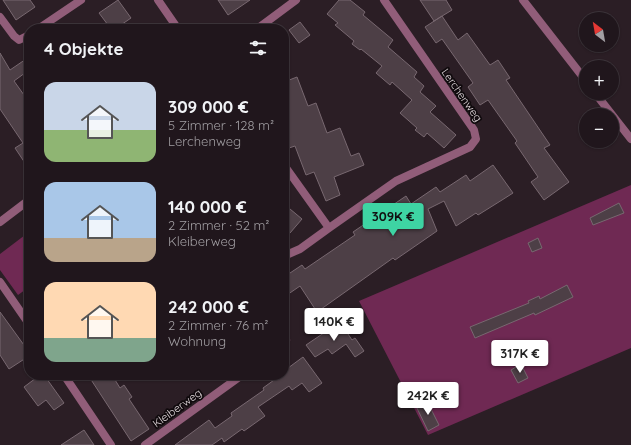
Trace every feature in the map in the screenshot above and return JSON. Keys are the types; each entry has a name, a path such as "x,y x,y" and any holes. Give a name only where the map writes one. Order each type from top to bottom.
{"street":[{"path":"45,24 80,0"},
{"path":"158,0 175,24"},
{"path":"264,24 296,0"},
{"name":"Lerchenweg","path":"289,254 300,249 396,181 470,147 476,139 474,130 384,0"},
{"path":"523,0 579,72"},
{"path":"0,17 14,36 19,40 24,38"},
{"path":"600,100 631,139"},
{"path":"289,171 329,228"},
{"path":"0,222 24,204"},
{"path":"0,282 24,317"},
{"path":"67,380 112,445"},
{"name":"Kleiberweg","path":"145,445 235,380"}],"shaded area":[{"path":"631,185 631,348 428,435 359,301"},
{"path":"24,236 24,291 18,295 0,270 0,254"}],"building":[{"path":"3,0 30,0 35,7 16,20"},
{"path":"118,0 131,18 122,24 107,24 99,13"},
{"path":"218,0 250,0 228,15"},
{"path":"339,0 350,0 365,12 363,15 393,40 388,47 417,72 414,77 424,86 420,92 436,106 430,112 456,135 444,148 427,133 424,137 415,130 417,128 400,113 412,100 392,82 390,85 376,73 382,66 361,49 360,50 352,44 354,41 335,25 338,23 327,14"},
{"path":"420,0 446,0 452,10 434,21"},
{"path":"442,16 458,40 467,33 490,65 498,60 510,78 506,80 550,145 544,148 569,182 544,200 531,182 538,177 515,143 517,141 488,100 480,105 468,87 473,83 442,39 436,43 425,27"},
{"path":"300,22 310,35 299,43 289,30"},
{"path":"0,53 10,70 24,60 24,74 14,81 24,95 24,162 15,148 23,143 0,109"},
{"path":"297,77 308,106 316,103 327,133 340,128 351,156 359,153 364,165 334,177 340,195 326,201 314,172 306,175 295,146 289,148 289,80"},
{"path":"493,165 513,193 478,215 476,213 456,226 444,201 428,209 437,231 395,260 393,258 317,312 300,286 289,294 289,274 302,265 305,269 355,235 353,232 406,196 411,204 436,187 440,192 466,175 470,181"},
{"path":"619,203 624,213 593,225 590,218"},
{"path":"289,208 302,219 290,233 289,232"},
{"path":"538,238 542,248 532,252 528,243"},
{"path":"567,285 573,297 535,315 534,313 475,338 470,327 529,303 528,301 539,296 540,299"},
{"path":"0,312 24,345 24,359 9,369 0,355"},
{"path":"340,322 352,340 355,338 364,351 355,357 346,344 332,354 328,349 315,357 306,345"},
{"path":"303,357 322,383 309,392 302,383 292,390 289,386 258,407 265,416 244,431 242,429 224,442 222,438 212,445 175,445 209,420 215,428 232,416 231,413 264,390 263,388 274,380 289,380 289,367"},
{"path":"521,364 528,378 518,383 511,370"},
{"path":"33,380 48,380 64,403 54,410 46,400 38,406 24,387"},
{"path":"91,380 115,380 120,388 124,385 132,397 129,399 149,429 131,441"},
{"path":"427,401 439,425 428,431 416,406"},
{"path":"84,430 94,445 61,445"}]}
